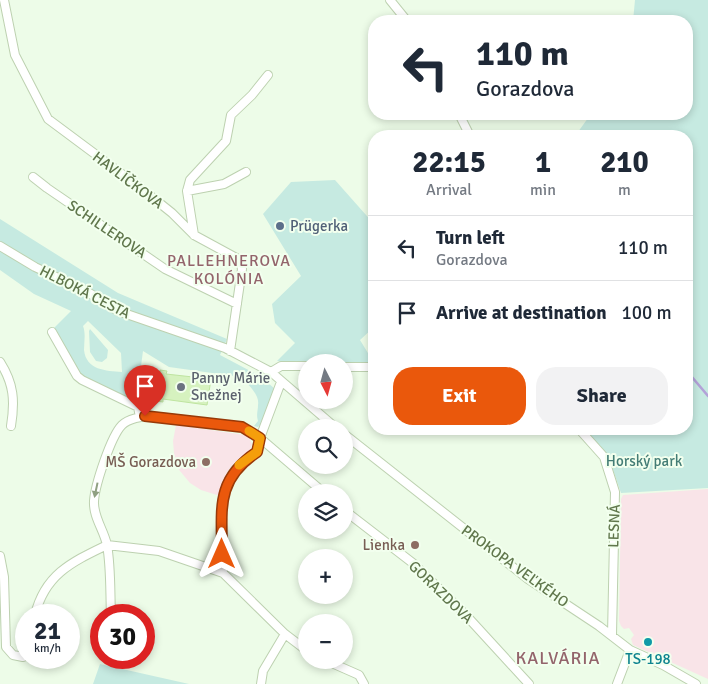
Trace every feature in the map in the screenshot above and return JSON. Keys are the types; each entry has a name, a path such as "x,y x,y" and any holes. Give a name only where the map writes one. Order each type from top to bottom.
{"street":[{"name":"HAVLÍČKOVA","path":"4,0 16,55 48,119 142,189 172,213 194,235 240,260 242,269 230,350"},
{"path":"390,0 402,15"},
{"path":"194,235 187,191 190,180 226,141 231,115 252,95 268,75"},
{"path":"187,191 224,184 246,172"},
{"name":"SCHILLEROVA","path":"34,177 46,188 165,268 237,304"},
{"name":"HLBOKÁ CESTA","path":"0,246 35,267 86,291 118,311 230,350"},
{"path":"52,332 77,376 138,407 140,417"},
{"path":"230,350 271,372 325,419"},
{"path":"0,362 9,376 12,387 11,426"},
{"path":"271,372 281,366 298,366"},
{"path":"353,367 368,367"},
{"path":"222,573 222,500 236,468 257,452 260,438 281,382"},
{"path":"110,604 106,545 94,508 96,486 105,460 120,429 125,423 140,417 158,416 239,426 260,438 314,484"},
{"name":"LESNÁ","path":"585,435 604,456 615,492 612,635"},
{"name":"PROKOPA VEĽKÉHO","path":"353,441 528,579 612,635 630,650 696,684"},
{"name":"GORAZDOVA","path":"353,517 414,564 529,684"},
{"path":"38,604 41,596 55,576 71,562 106,545 159,551 222,573 285,634 298,644"},
{"path":"0,556 4,577 6,647 15,655"},
{"path":"261,684 263,671 285,634"},
{"path":"617,684 630,650"},
{"path":"345,669 359,675 364,684"}],"shaded area":[{"name":"MŠ Gorazdova","path":"176,425 245,435 249,438 252,444 250,451 228,473 220,496 201,490 190,483 175,465 173,441"},
{"path":"708,489 708,679 633,645 631,639 634,635 629,628 624,629 619,621 621,499 623,495"}],"green space":[{"name":"Horský park","path":"635,0 708,0 708,488 621,493 612,467 603,449 590,435 693,435 693,130 579,130 587,120 693,120 693,15 634,15"},
{"path":"335,180 368,217 368,333 360,340 368,353 368,363 353,363 353,354 298,354 298,361 277,361 295,343 275,323 272,304 301,276 263,214 291,182"},
{"path":"0,219 118,293 227,339 220,355 260,376 275,389 264,421 258,427 254,426 258,421 257,397 241,377 169,367 143,351 136,404 78,375 53,329 71,311 34,294 0,270","holes":["88,321 121,353 122,372 103,370 93,365 89,362 84,350 85,335 83,326"]},
{"path":"90,329 108,350 107,358 102,362 96,361 90,352"},
{"path":"98,669 122,669 189,684 93,684"}],"building":[{"name":"Panny Márie Snežnej","path":"160,370 167,371 166,374 211,379 207,405 163,399 163,402 156,401 157,392 153,385 154,381 159,379"}],"waterway":[{"path":"693,378 708,396"}],"slow traffic":[{"path":"239,465 257,452 260,438 249,431"}],"place":[{"name":"Prügerka","path":"280,226"},
{"name":"Panny Márie Snežnej","path":"181,387"},
{"name":"MŠ Gorazdova","path":"206,462"},
{"name":"Lienka","path":"415,545"},
{"name":"TS-198","path":"648,642"}],"district":[{"name":"PALLEHNEROVA KOLÓNIA","path":"229,269"},
{"name":"KALVÁRIA","path":"558,658"}],"route":[{"path":"145,416 242,427 260,438 257,452 242,462 231,476 222,500 222,554"}]}
